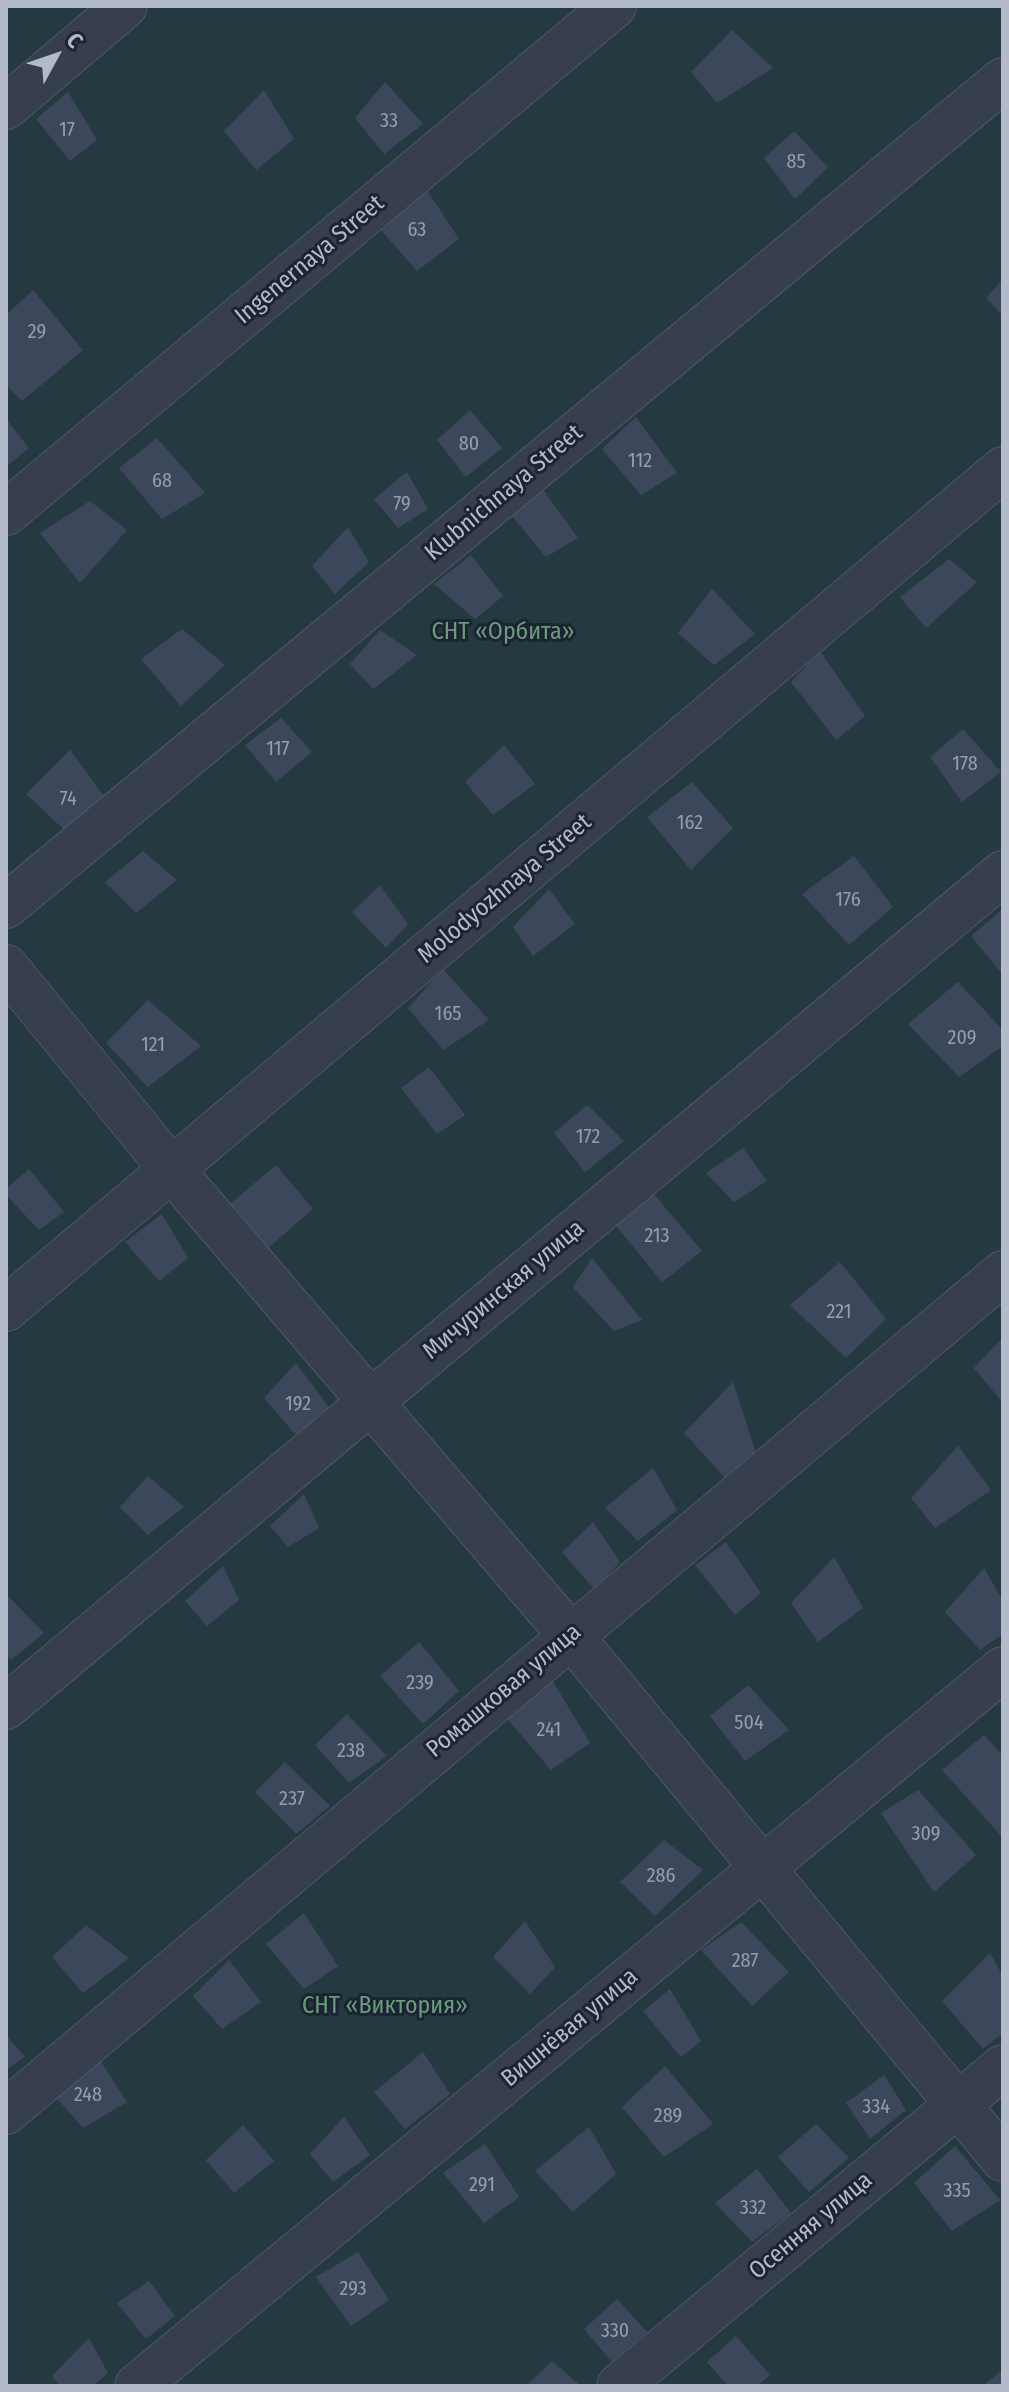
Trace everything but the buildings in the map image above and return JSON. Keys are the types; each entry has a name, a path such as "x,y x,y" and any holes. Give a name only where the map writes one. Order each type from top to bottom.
{"street":[{"path":"6,107 125,6"},
{"name":"Ingenernaya Street","path":"6,513 614,6"},
{"name":"Klubnichnaya Street","path":"6,906 1003,80"},
{"name":"Molodyozhnaya Street","path":"6,1309 1003,469"},
{"name":"Мичуринская улица","path":"6,1707 1003,873"},
{"path":"6,967 172,1170 570,1635 1003,2159"},
{"name":"Ромашковая улица","path":"6,2112 1003,1273"},
{"name":"Вишнёвая улица","path":"137,2386 1003,1669"},
{"name":"Осенняя улица","path":"619,2386 1003,2067"}],"green space":[{"name":"СНТ «Орбита»","path":"6,6 1003,6 1003,2386 6,2386"}],"park label":[{"name":"СНТ «Виктория»","path":"385,2006"}]}
